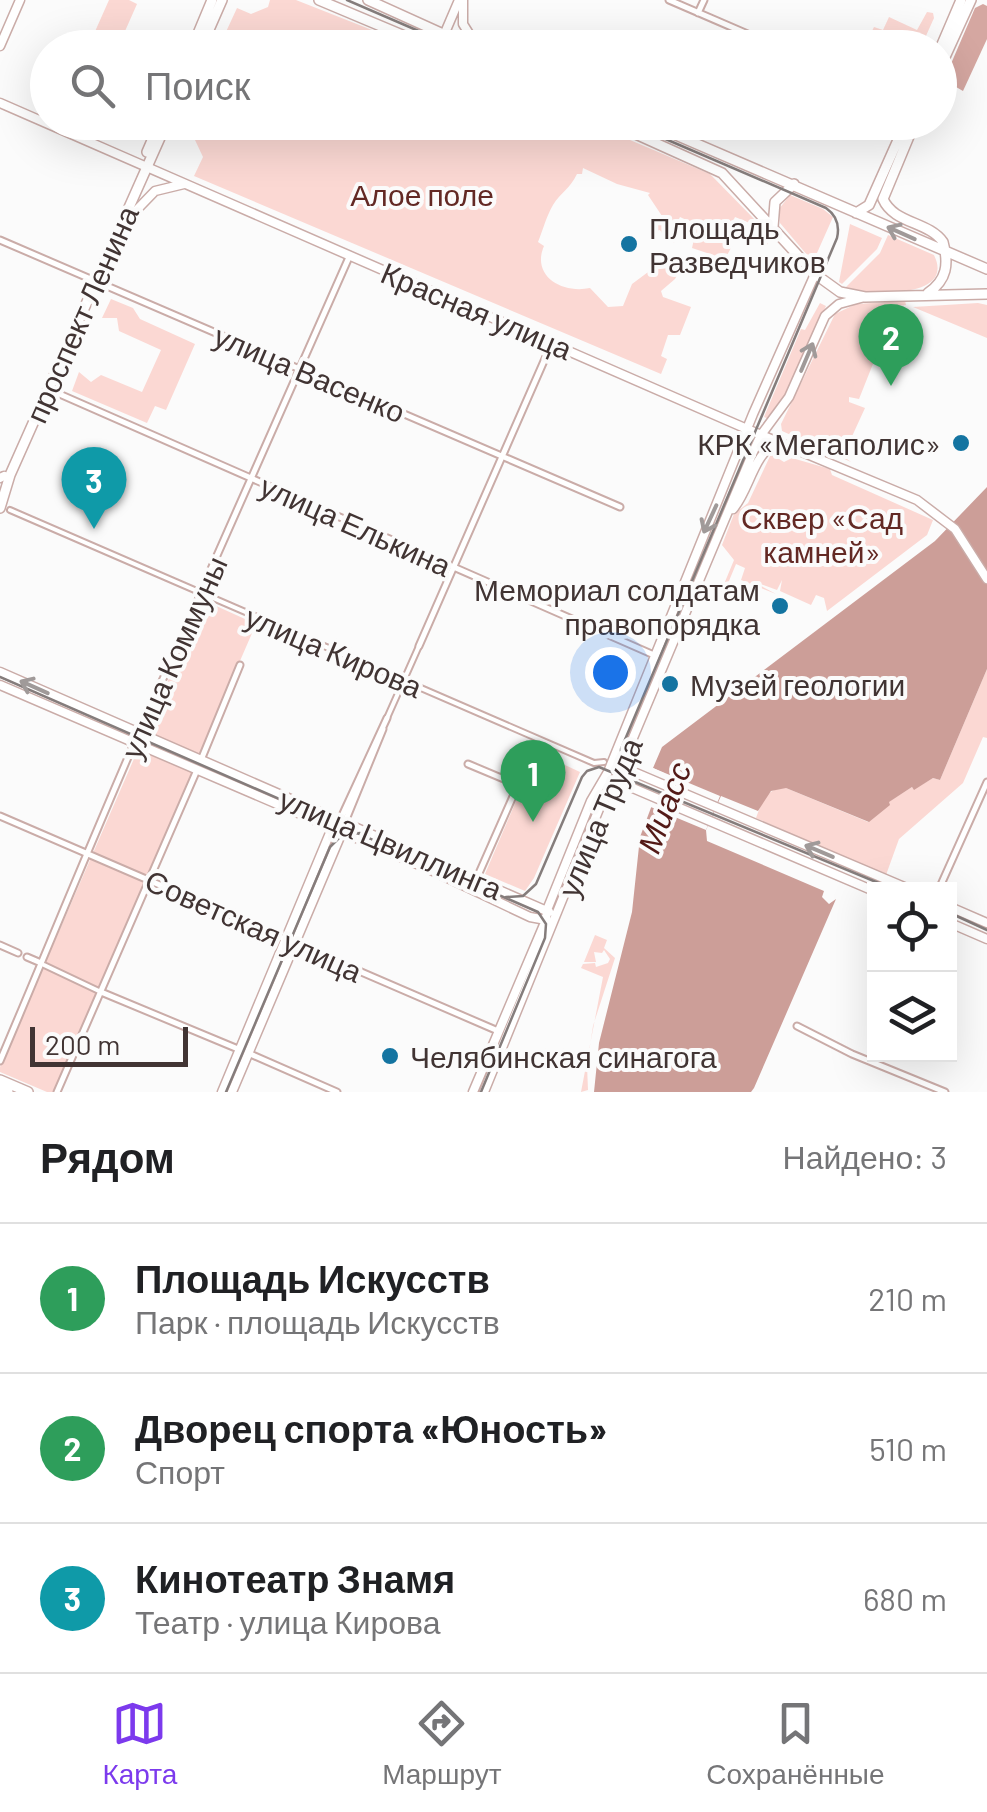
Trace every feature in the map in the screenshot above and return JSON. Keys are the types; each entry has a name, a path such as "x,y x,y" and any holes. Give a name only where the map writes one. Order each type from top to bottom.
{"main road":[{"path":"0,46 20,0"},
{"path":"200,30 212,0"},
{"path":"209,30 222,0"},
{"path":"319,0 392,30"},
{"path":"368,0 433,30"},
{"path":"446,30 461,0"},
{"path":"461,0 466,30"},
{"path":"949,30 962,0"},
{"path":"957,31 971,0"},
{"name":"Красная улица","path":"0,103 30,116"},
{"name":"Красная улица","path":"85,140 918,500 950,525 987,579"},
{"name":"проспект Ленина","path":"5,509 0,499 155,140"},
{"path":"650,140 715,168 815,274 835,290 865,297 987,294"},
{"path":"689,140 987,269"},
{"path":"856,213 869,205 898,140"},
{"path":"908,140 884,201 894,214 941,237 946,252 944,278 925,294"},
{"name":"проспект Ленина","path":"1,480 120,227 144,166"},
{"path":"120,227 155,191 185,184"},
{"path":"773,227 775,202 794,184"},
{"name":"улица Труда","path":"550,916 620,769 747,429 815,274"},
{"name":"улица Труда","path":"484,1092 591,801 761,435 782,409 825,316 839,304 865,297"},
{"path":"726,516 746,492 764,452 780,442 773,429 782,409"},
{"name":"улица Цвиллинга","path":"0,672 136,738"},
{"name":"улица Цвиллинга","path":"0,685 476,880 550,916"},
{"name":"улица Цвиллинга","path":"198,765 332,828 342,825 525,915 550,916"},
{"path":"607,768 615,781 867,888"},
{"name":"улица Кирова","path":"607,768 649,778 891,882"},
{"path":"232,1092 245,1051 342,825"},
{"path":"291,942 332,828"},
{"path":"957,910 987,923"},
{"path":"957,926 987,939"},
{"name":"улица Труда","path":"474,1092 504,1033"},
{"path":"222,1092 245,1051"},
{"path":"0,1080 28,1092"},
{"path":"0,1089 8,1092"}],"street":[{"path":"670,0 739,30"},
{"path":"698,12 704,0"},
{"name":"улица Васенко","path":"0,240 620,507"},
{"name":"улица Коммуны","path":"0,1061 136,738 350,256"},
{"path":"342,825 552,342"},
{"name":"улица Елькина","path":"48,389 660,658"},
{"name":"улица Кирова","path":"5,509 607,768"},
{"path":"57,1092 240,665"},
{"path":"468,764 518,786 476,880"},
{"path":"943,882 987,782"},
{"name":"Советская улица","path":"0,816 504,1033"},
{"path":"0,946 18,953"},
{"path":"27,957 337,1092"},
{"path":"796,1026 945,1092"}],"green space":[{"path":"109,0 137,4 126,30 96,30"},
{"path":"270,0 296,0 372,30 227,30 237,8 251,14 268,7"},
{"path":"927,12 933,13 929,30 917,30"},
{"path":"889,17 917,30 883,30"},
{"name":"Алое поле","path":"195,140 630,140 710,174 770,239 767,245 747,238 752,224 735,217 724,240 732,246 725,259 692,248 697,225 680,217 672,233 677,236 674,243 651,227 654,218 662,216 650,193 617,184 583,168 582,174 577,174 553,205 538,242 544,246 541,257 545,274 569,288 590,288 608,307 623,306 632,284 667,258 683,264 675,279 661,291 663,297 691,307 680,335 668,335 661,356 667,359 661,374 194,176 203,157"},
{"path":"790,195 833,217 813,262 780,223 779,209"},
{"path":"850,224 882,238 877,249 842,284 839,282"},
{"path":"888,235 934,255 938,270 933,280 907,291 845,288 880,253"},
{"path":"111,299 133,308 140,319 195,344 166,410 155,406 147,423 72,391 79,372 91,382 101,375 142,392 161,350 119,331 117,318 102,318"},
{"path":"905,301 906,305 896,306 859,399 849,397 849,402 865,408 843,456 851,462 782,431 781,424 835,314 856,304"},
{"path":"820,303 826,306 783,399 769,419 764,417 801,329 805,330"},
{"path":"987,305 987,338 913,307"},
{"name":"Сквер «Сад камней»","path":"771,454 784,462 792,458 830,469 832,475 933,520 927,535 827,611 824,598 816,595 811,605 780,591 782,580 777,590 752,581 776,594 741,580 745,568 736,564 724,593 739,602 717,593 734,560 722,545 734,514 748,503"},
{"path":"203,600 256,624 53,1092 47,1092 0,1072 0,1067"},
{"path":"987,669 987,738 983,737 963,783 899,839 886,875 756,818 770,793 786,788 868,822 888,802 912,787 933,778 940,780"},
{"path":"537,752 580,772 525,891 485,874"},
{"path":"595,935 607,940 604,948 615,958 595,1021 603,977 581,968 583,964 595,963 596,967 610,959 604,950 594,952 596,962 584,962"},
{"path":"590,1043 588,1090 581,1092"}],"shaded area":[{"path":"987,6 987,39 963,91 957,88 957,50 975,8"}],"water":[{"name":"Миасс","path":"987,487 987,669 940,780 933,778 914,790 912,787 869,822 786,788 771,791 758,811 721,796 706,830 707,841 824,891 822,897 829,904 836,899 754,1088 751,1092 594,1092 599,1043 632,912 640,837 664,773 653,768 662,747 935,541"}],"pier":[{"path":"653,768 720,796 706,830 646,805 658,775 651,773"}],"tram line":[{"path":"347,0 416,30"},
{"path":"634,783 620,769 621,749 838,229 835,217 826,208 668,140"},
{"path":"0,677 538,912 546,924 545,938 481,1092"},
{"path":"506,897 523,896 536,884 582,777 599,767 876,882"},
{"path":"226,1092 330,847 342,835 360,833"},
{"path":"957,916 987,930"}],"place":[{"name":"Площадь Разведчиков","path":"629,244"},
{"name":"Дворец спорта «Юность»","path":"891,386"},
{"name":"КРК «Мегаполис»","path":"961,443"},
{"name":"Кинотеатр Знамя","path":"94,529"},
{"name":"Мемориал солдатам правопорядка","path":"780,606"},
{"name":"Музей геологии","path":"670,684"},
{"name":"Площадь Искусств","path":"533,822"},
{"name":"Челябинская синагога","path":"390,1056"}]}
